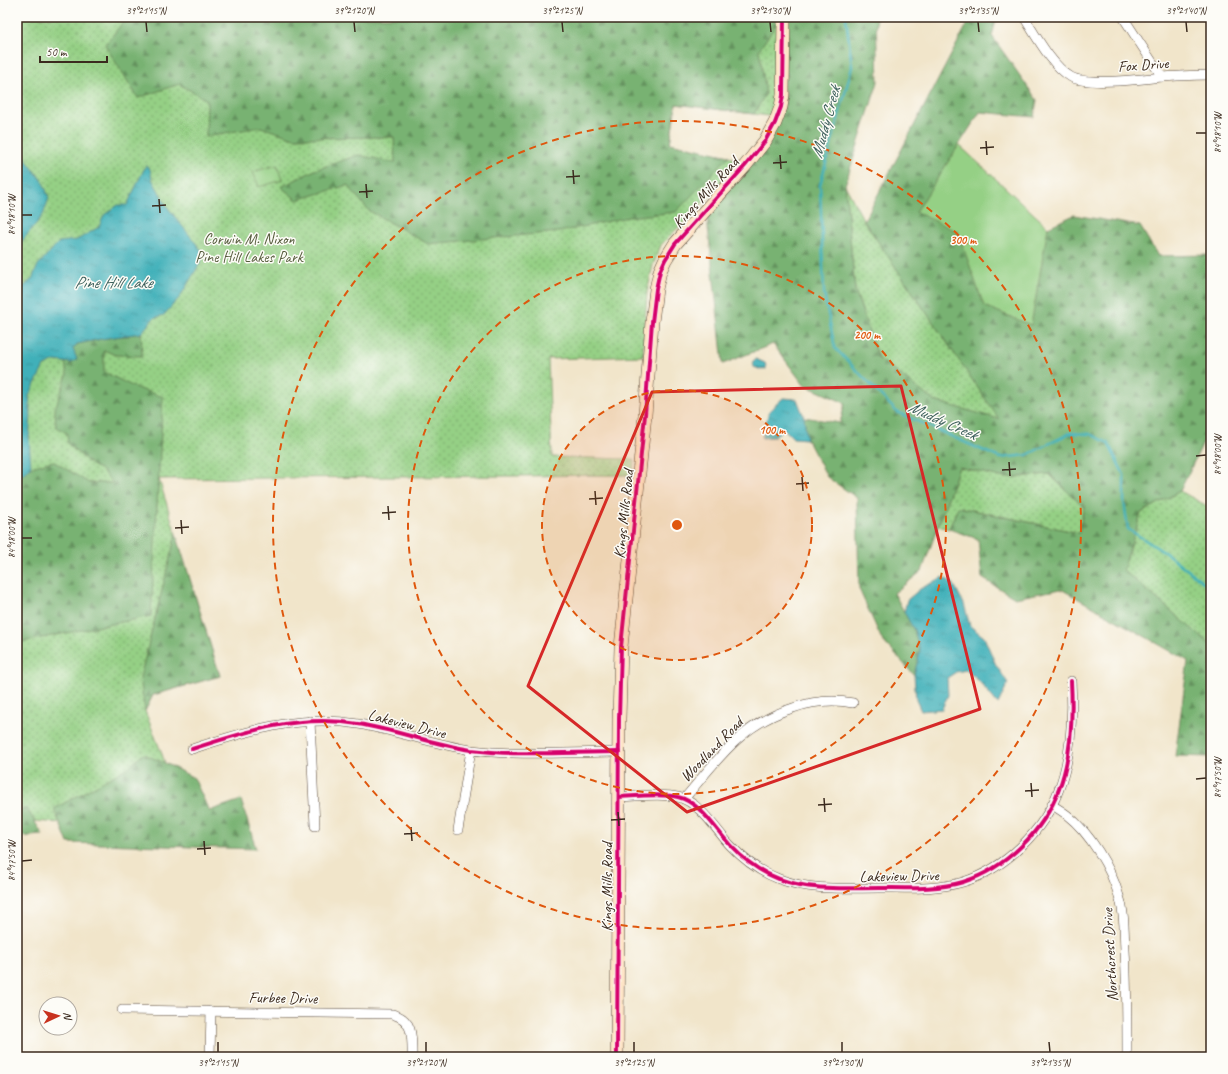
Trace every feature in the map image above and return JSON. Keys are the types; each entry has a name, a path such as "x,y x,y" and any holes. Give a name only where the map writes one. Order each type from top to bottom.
{"street":[{"name":"Kings Mills Road","path":"617,1057 619,752 623,624 645,414 656,289 660,271 675,244 762,146 775,123 781,107 783,95 784,17"},
{"name":"Fox Drive","path":"1024,17 1037,39 1054,61 1067,75 1076,80 1116,81 1211,75"},
{"path":"1123,17 1162,77"},
{"name":"Lakeview Drive","path":"619,797 671,796 684,799 694,805 730,845 756,868 787,881 814,887 827,888 921,888 948,886 968,880 999,865 1015,852 1037,827 1052,805 1059,790 1066,767 1072,720 1071,681"},
{"name":"Woodland Road","path":"684,799 719,757 737,739 754,725 766,718 785,710 819,702 832,700 853,703"},
{"name":"Lakeview Drive","path":"192,749 269,726 310,721 356,723 472,750 509,753 619,752"},
{"path":"310,721 315,826"},
{"path":"458,830 472,750"},
{"name":"Northcrest Drive","path":"1052,805 1075,822 1096,848 1113,877 1120,896 1124,922 1127,1057"},
{"name":"Furbee Drive","path":"122,1010 372,1013 398,1016 407,1023 410,1028 412,1057"},
{"path":"210,1011 210,1057"}],"highlighted area":[{"path":"901,386 980,709 687,812 528,686 652,392"}],"green space":[{"name":"Corwin M. Nixon Pine Hill Lakes Park","path":"17,17 783,17 776,117 676,104 670,143 729,156 741,164 661,245 653,265 647,293 643,356 548,359 552,457 634,459 633,475 159,479 220,676 153,695 145,711 162,754 187,831 17,820"},
{"path":"127,17 781,17 759,50 766,93 754,114 676,104 670,143 729,156 676,212 628,217 559,232 428,244 368,210 348,185 297,200 281,187 315,170 358,155 395,163 394,137 294,138 261,127 206,136 207,100 179,84 138,98 105,45"},
{"path":"785,17 876,17 878,82 845,185 855,290 878,358 934,401 999,419 864,221 971,17 997,17 992,36 1037,100 1034,117 980,112 916,212 958,231 984,306 1031,325 1048,227 1074,215 1140,226 1158,256 1211,255 1211,426 1180,491 1141,513 1123,570 1210,644 1211,643 1211,757 1175,756 1188,661 1061,589 1015,598 982,578 978,539 949,529 958,507 1079,533 1084,507 1049,474 1005,478 959,467 922,571 894,593 914,630 920,651 914,675 882,640 859,589 857,498 827,477 807,439 804,417 840,423 845,403 804,385 773,344 723,364 706,209 775,123"},
{"path":"959,145 1048,227 1031,325 984,306 958,232 916,212"},
{"path":"277,165 282,180 259,187 253,172"},
{"path":"845,185 864,221 1000,420 934,401 878,358 855,290"},
{"path":"141,333 142,356 115,355 104,350 104,372 134,387 163,397 151,616 17,643 17,479 31,467 53,461 89,483 113,483 100,469 93,466 68,444 67,433 56,427 55,409 67,375 65,362 72,363 73,349 77,344"},
{"path":"959,467 1005,478 1049,474 1084,507 1079,533 958,507 949,529 938,526"},
{"path":"1180,491 1211,508 1210,645 1123,570 1141,513"},
{"path":"176,534 220,676 153,695 145,711 140,678"},
{"path":"143,754 165,763 194,778 209,811 241,800 256,849 68,843 54,809 129,767"},
{"path":"17,809 27,809 43,835 17,837"}],"water":[{"path":"17,137 27,161 43,182 49,198 43,215 17,246"},
{"name":"Pine Hill Lake","path":"146,165 150,169 152,179 168,208 202,251 203,258 180,297 164,315 154,318 141,333 77,344 73,349 77,359 72,363 55,361 44,366 29,396 31,416 29,438 31,467 17,479 17,293 32,279 38,265 59,242 77,240 99,227 104,215 118,205 127,205"},
{"path":"756,359 765,363 766,369 762,370 754,367 752,364"},
{"path":"783,398 797,399 804,417 807,439 793,438 783,428 775,437 762,438 769,411"},
{"path":"943,577 953,583 964,604 970,626 984,637 996,665 1008,683 998,704 978,680 966,670 956,672 947,678 948,695 942,709 921,711 916,700 914,675 920,651 914,630 904,612 907,600 920,589"}],"waterway":[{"name":"Muddy Creek","path":"846,17 852,67 820,185 824,294 835,348 897,412 1000,458 1027,455 1070,433 1090,434 1108,443 1124,475 1124,502 1128,529 1167,554 1211,588"}],"cycle path":[{"path":"617,1057 619,719 621,647 645,415 656,289 660,271 675,244 745,166 765,141 775,123 781,107 783,95 784,17"},
{"path":"619,797 665,795 686,800 700,810 730,845 747,861 765,873 791,883 828,888 910,888 953,885 979,876 1008,858 1021,846 1044,819 1059,789 1067,763 1072,722 1071,681"},
{"path":"192,749 233,736 274,726 315,721 336,721 386,730 471,750 489,752 619,752"}]}
